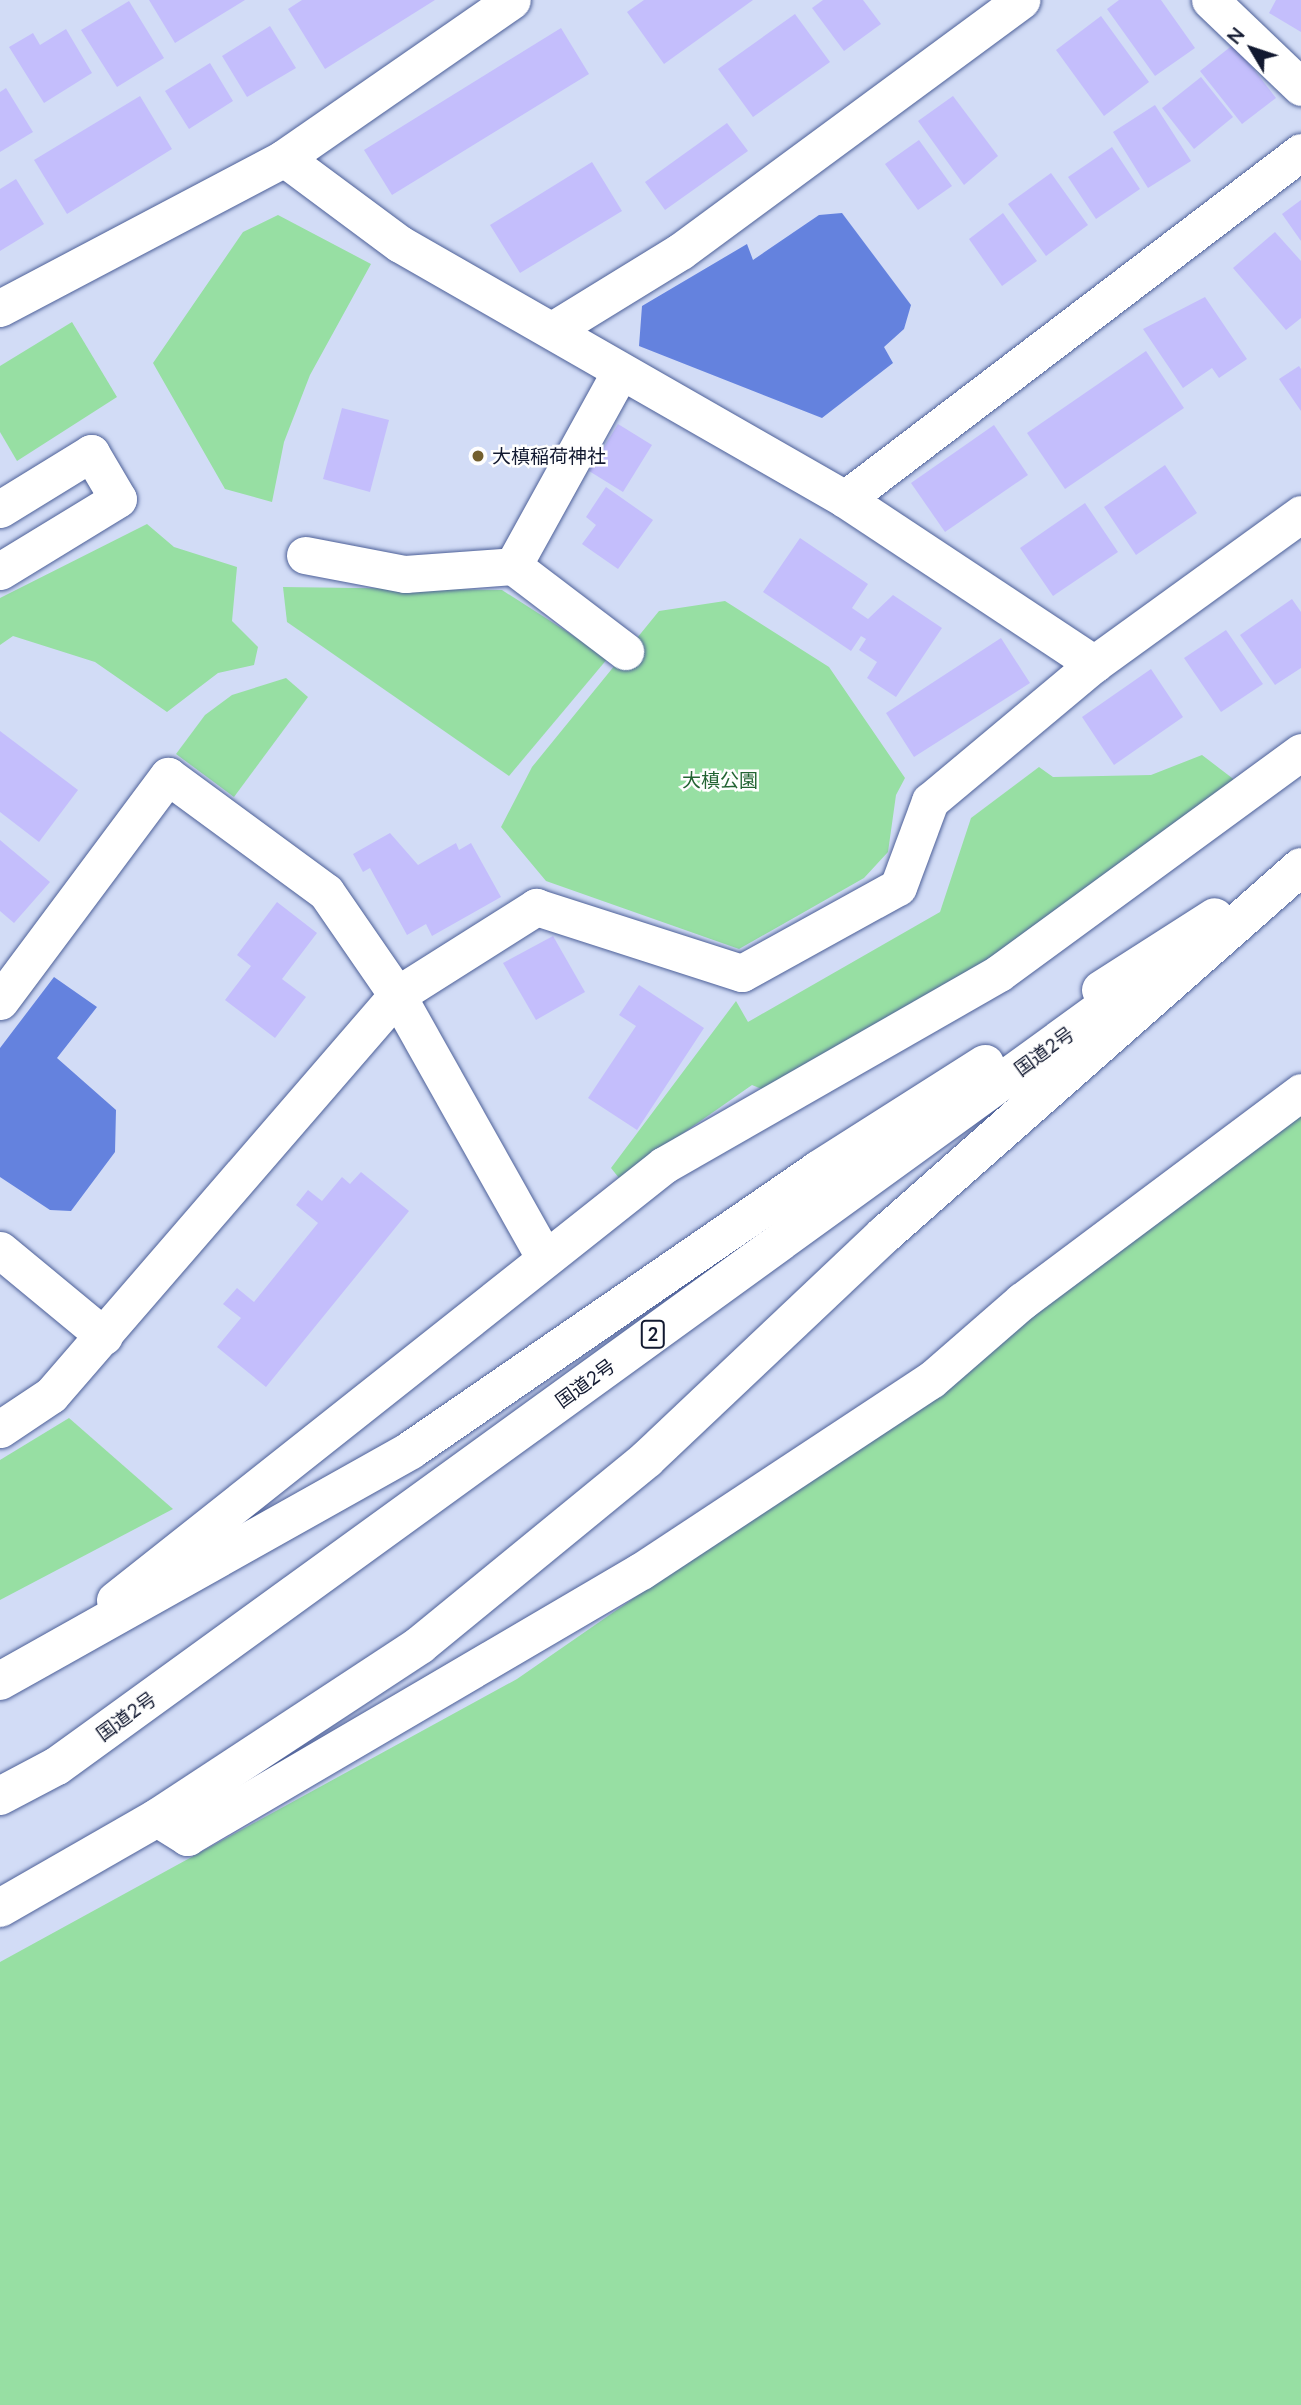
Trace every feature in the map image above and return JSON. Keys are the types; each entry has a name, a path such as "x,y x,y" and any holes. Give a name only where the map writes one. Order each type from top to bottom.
{"highway":[{"path":"0,1681 411,1450 818,1170 1301,865"},
{"path":"0,1908 157,1818 421,1645 647,1459 884,1235 1301,865"},
{"name":"国道2号","path":"0,1796 69,1758 1301,865"}],"street":[{"path":"0,308 284,159 512,0"},
{"path":"554,329 681,251 1021,0"},
{"path":"1210,0 1301,87"},
{"path":"845,499 1301,152"},
{"path":"284,159 400,244 554,329 620,372 845,499 1094,664"},
{"path":"513,566 620,372"},
{"path":"0,509 92,453 118,499 0,571"},
{"path":"0,1429 51,1395 397,995 536,907 742,973 898,887 930,801 1094,664 1301,514"},
{"path":"305,555 405,574 513,566 625,651"},
{"path":"0,1675 137,1587 543,1255 664,1165 999,972 1301,752"},
{"path":"0,1001 168,776 326,892 397,995 543,1255"},
{"path":"157,1818 187,1836 641,1571 931,1380 1022,1301 1301,1092"},
{"path":"0,1250 104,1336"}],"green space":[{"path":"278,215 371,264 310,375 284,442 272,502 225,489 153,363 243,232"},
{"path":"72,322 117,397 17,461 0,432 0,366"},
{"path":"147,524 174,547 237,567 232,621 258,647 254,665 218,673 167,712 95,662 13,636 0,645 0,598"},
{"path":"283,587 502,590 608,658 509,776 287,622"},
{"name":"大槙公園","path":"725,601 829,667 905,778 896,795 888,852 864,878 739,949 546,881 501,827 532,767 659,611"},
{"path":"286,678 308,697 234,797 176,754 205,715 232,695"},
{"path":"1202,755 1236,781 1102,892 776,1095 752,1085 619,1178 611,1168 736,1001 748,1022 940,912 971,818 1039,767 1053,777 1151,775"},
{"path":"1301,1109 1301,2405 0,2405 0,1962 517,1679 777,1499"},
{"path":"69,1418 173,1509 0,1600 0,1460"}],"water":[{"path":"842,213 911,305 904,329 884,347 893,363 822,418 639,346 642,306 747,244 753,260 819,215"},
{"path":"54,977 97,1007 57,1058 116,1110 115,1152 71,1211 50,1210 0,1177 0,1048"}],"building":[{"path":"149,0 245,0 175,43"},
{"path":"302,0 435,0 325,69 288,9"},
{"path":"644,0 753,0 664,64 627,12"},
{"path":"823,0 863,0 881,24 844,51 812,8"},
{"path":"1119,0 1161,0 1195,48 1155,76 1107,9"},
{"path":"1276,0 1301,0 1301,32 1269,13"},
{"path":"129,1 164,58 117,87 81,30"},
{"path":"795,14 830,62 753,117 718,69"},
{"path":"1101,16 1149,82 1104,116 1056,50"},
{"path":"270,26 296,68 247,97 222,56"},
{"path":"561,28 589,74 392,195 364,150"},
{"path":"66,29 92,73 44,103 9,47 33,33 40,45"},
{"path":"1234,44 1276,98 1242,124 1200,71"},
{"path":"210,63 233,101 189,129 165,91"},
{"path":"1201,77 1233,117 1194,149 1162,108"},
{"path":"6,88 33,132 0,152 0,92"},
{"path":"140,96 172,149 67,214 34,160"},
{"path":"953,96 998,156 964,185 918,121"},
{"path":"1155,105 1191,161 1148,188 1113,132"},
{"path":"727,123 748,151 665,210 645,182"},
{"path":"919,140 952,186 918,210 885,164"},
{"path":"1112,147 1140,189 1096,219 1068,177"},
{"path":"592,162 622,211 520,273 490,225"},
{"path":"1051,173 1088,225 1046,256 1008,204"},
{"path":"16,179 44,224 0,251 0,189"},
{"path":"1301,200 1301,241 1282,214"},
{"path":"1003,213 1037,261 1002,286 969,239"},
{"path":"1275,232 1301,261 1301,318 1286,330 1233,268"},
{"path":"1205,297 1247,359 1219,378 1212,368 1183,388 1143,329"},
{"path":"1146,351 1184,408 1065,489 1027,433"},
{"path":"1299,366 1301,369 1301,411 1279,379"},
{"path":"342,408 389,420 370,492 323,479"},
{"path":"618,424 652,445 623,492 589,471"},
{"path":"994,425 1028,475 945,532 911,483"},
{"path":"1165,465 1197,513 1136,555 1104,507"},
{"path":"606,487 653,520 618,569 582,544 596,525 586,517"},
{"path":"1085,503 1118,552 1053,596 1020,548"},
{"path":"800,538 868,584 852,608 868,619 893,595 942,628 896,697 867,678 877,662 859,650 866,639 861,636 851,651 763,592"},
{"path":"1292,599 1301,612 1301,668 1275,685 1240,635"},
{"path":"1226,630 1263,684 1221,712 1184,658"},
{"path":"1001,638 1030,683 914,757 886,713"},
{"path":"1151,669 1183,717 1114,765 1082,717"},
{"path":"0,731 78,790 39,842 0,812"},
{"path":"390,833 418,865 456,843 459,850 471,843 501,897 432,936 426,924 407,935 370,868 363,872 353,854"},
{"path":"0,840 50,882 14,923 0,911"},
{"path":"277,902 317,933 282,979 306,997 275,1038 225,1000 251,966 237,955"},
{"path":"553,936 585,992 536,1020 503,963"},
{"path":"639,985 704,1028 637,1130 588,1098 636,1026 619,1015"},
{"path":"361,1172 409,1211 266,1387 217,1347 241,1318 223,1304 237,1288 254,1302 318,1223 296,1205 308,1190 322,1201 342,1177 350,1184"}],"place":[{"name":"大槙稲荷神社","path":"478,456"}]}
